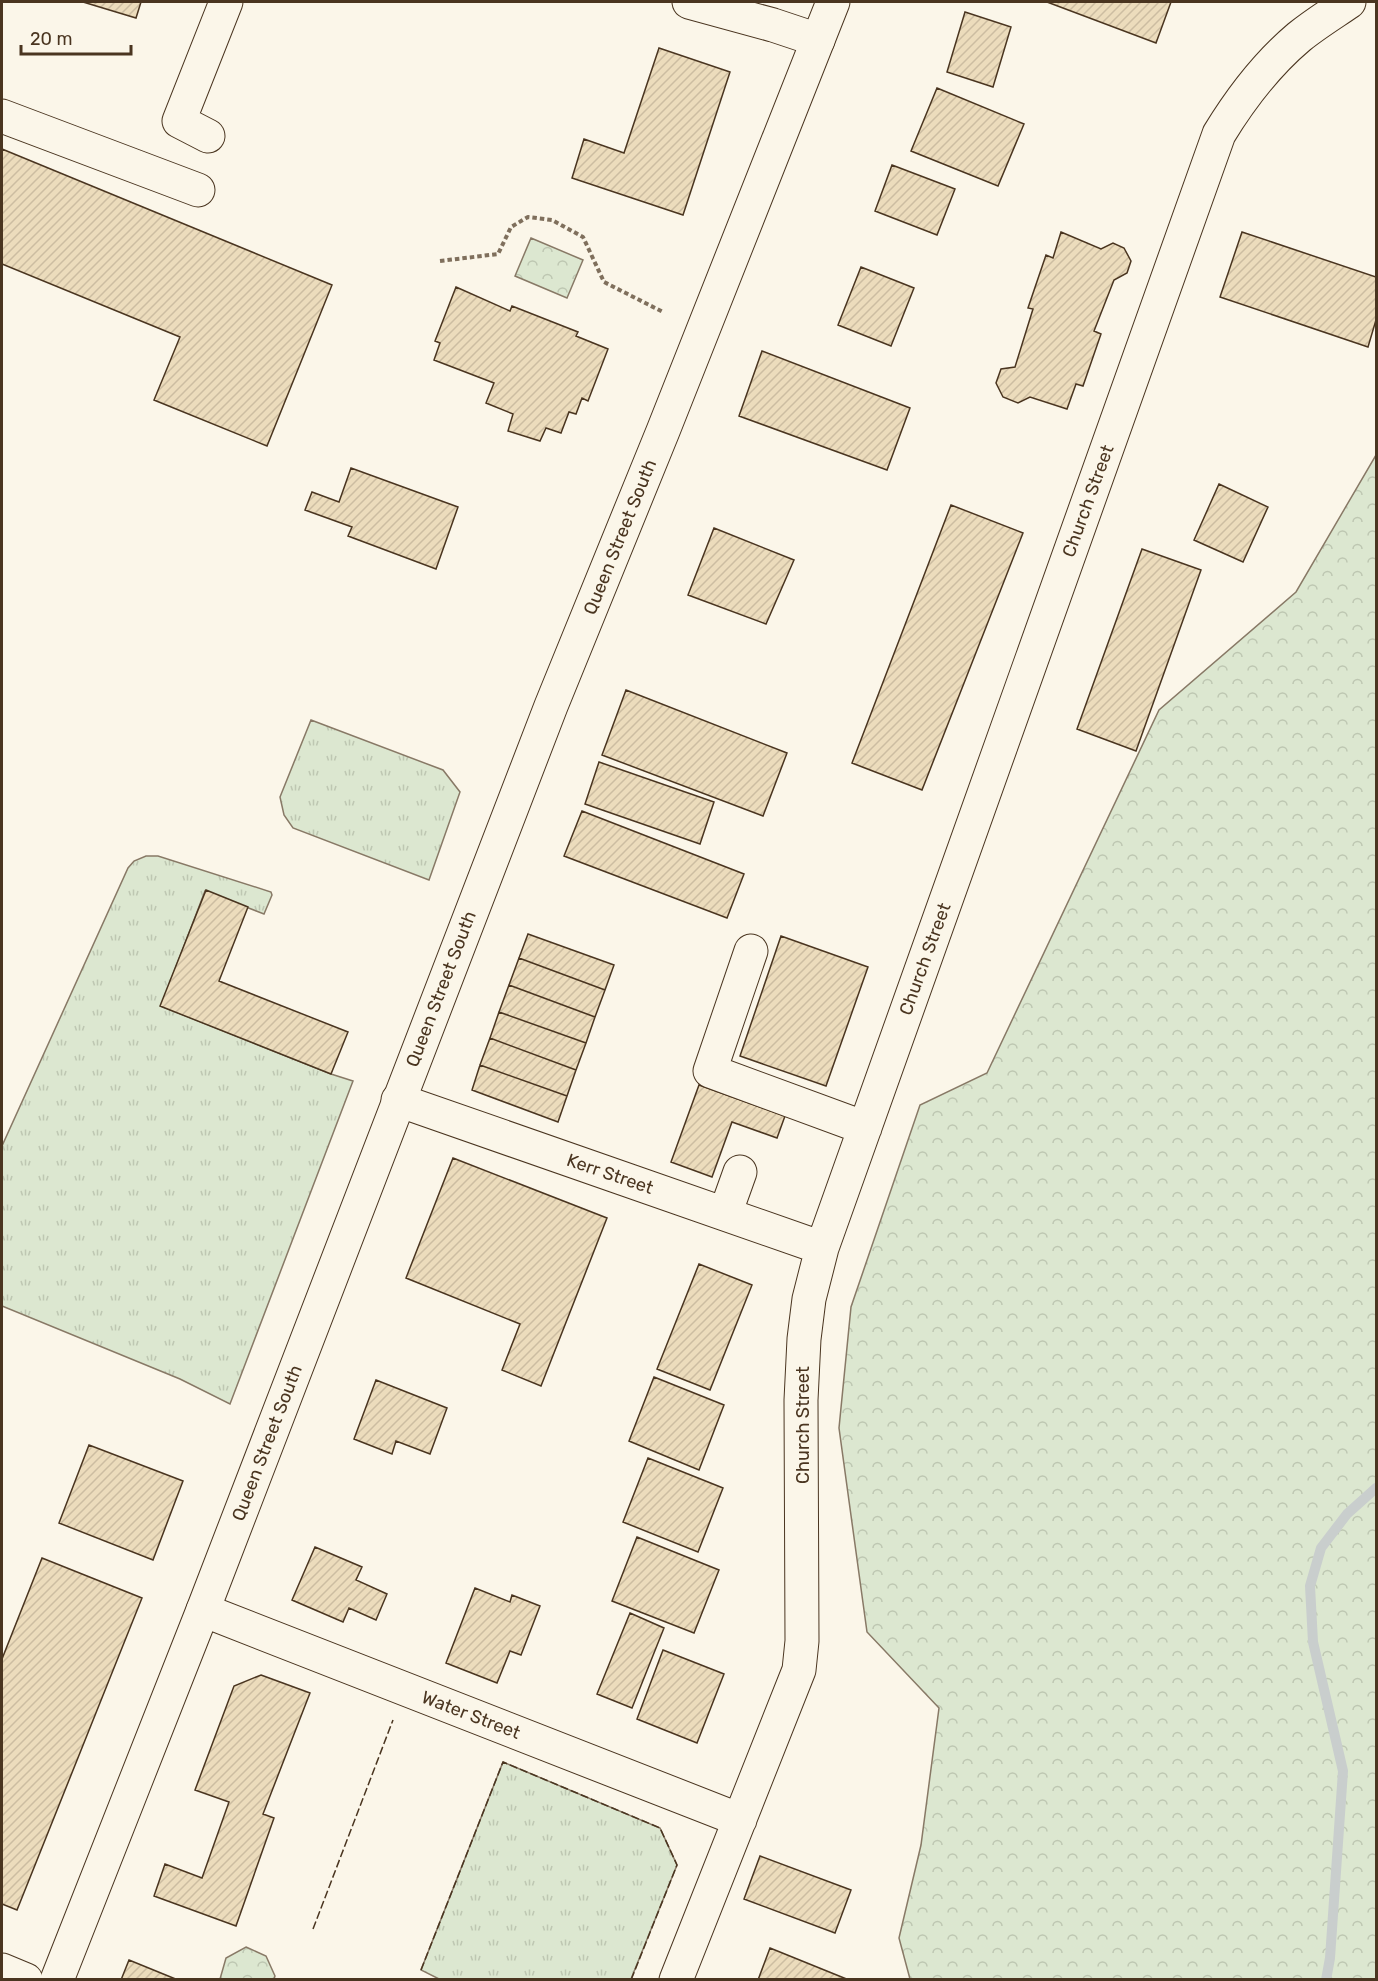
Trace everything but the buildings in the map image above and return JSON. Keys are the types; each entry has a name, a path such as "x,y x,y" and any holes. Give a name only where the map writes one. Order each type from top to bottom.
{"street":[{"path":"208,136 179,121 226,2"},
{"path":"689,2 818,40"},
{"name":"Queen Street South","path":"57,1980 203,1610 555,697 833,2"},
{"name":"Church Street","path":"676,1980 799,1670 802,1641 803,1566 801,1400 803,1359 809,1299 822,1248 1219,134 1238,102 1274,62 1299,37 1349,2"},
{"path":"2,116 198,190"},
{"path":"751,951 710,1071 865,1128"},
{"name":"Kerr Street","path":"398,1100 822,1248"},
{"path":"725,1214 740,1172"},
{"name":"Water Street","path":"203,1610 740,1820"},
{"path":"2,1970 26,1980"}],"path":[{"path":"440,261 498,254 511,227 528,217 552,220 583,237 604,282 663,312"}],"green space":[{"path":"531,238 583,260 567,298 515,276"},
{"path":"1376,455 1376,1979 910,1979 899,1938 921,1845 939,1708 867,1632 839,1428 851,1307 920,1105 987,1073 1159,710 1296,592"},
{"path":"311,720 443,770 460,792 429,880 293,828 284,815 280,797"},
{"path":"146,856 158,856 271,892 272,895 264,914 205,891 161,1006 353,1081 230,1404 180,1379 2,1306 2,1146 128,868 134,861"},
{"path":"503,1762 660,1828 677,1865 631,1979 441,1980 421,1970"},
{"path":"246,1947 266,1956 275,1976 274,1979 220,1979 226,1958"}],"waterway":[{"path":"1326,1980 1330,1958 1343,1771 1313,1642 1310,1586 1321,1548 1347,1514 1376,1488"}],"fence":[{"path":"313,1929 393,1720"},
{"path":"421,1970 503,1762 660,1828 677,1865 631,1980"}]}
